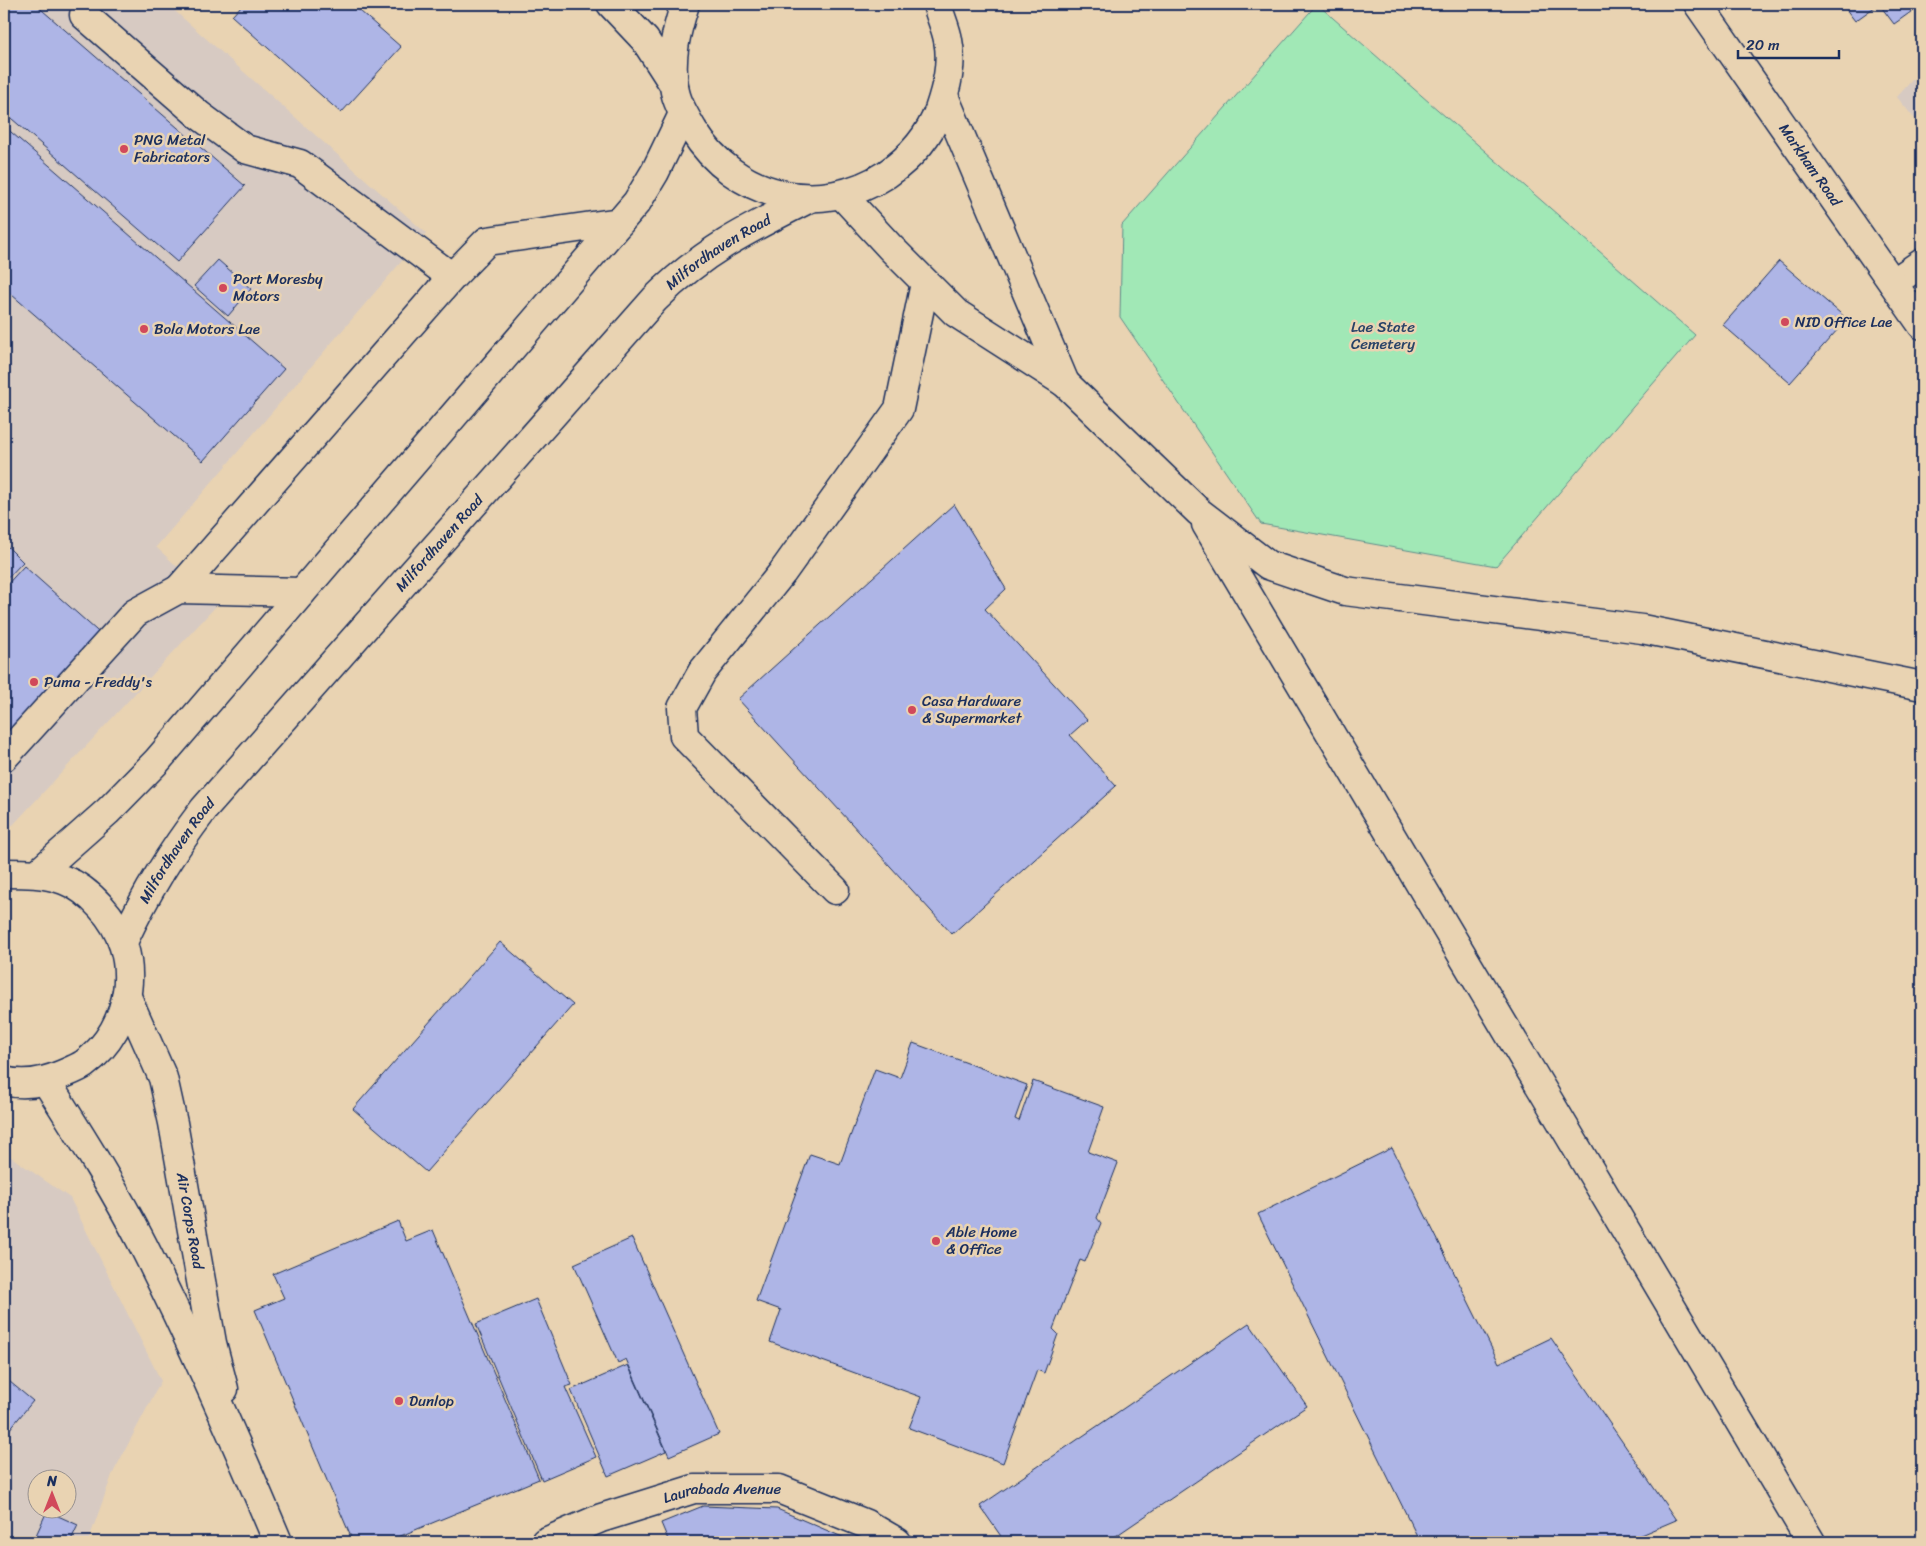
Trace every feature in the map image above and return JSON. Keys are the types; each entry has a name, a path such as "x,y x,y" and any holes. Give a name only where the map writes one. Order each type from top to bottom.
{"street":[{"path":"611,4 645,40 674,85 683,114 706,152 740,179 782,196 810,198 841,194 869,186 905,162 933,127 948,85 948,41 937,4"},
{"path":"674,85 674,41 685,4"},
{"path":"948,41 959,4"},
{"name":"Markham Road","path":"1698,4 1922,325"},
{"path":"84,15 199,115 245,149 300,164 452,277"},
{"path":"944,96 1065,383"},
{"path":"38,873 108,811 157,761 637,202 655,172 683,114"},
{"path":"841,194 956,313 1065,383 1199,512 1268,565 1344,591 1642,629 1922,686"},
{"name":"Milfordhaven Road","path":"123,942 146,894 168,857 204,809 655,299 679,274 730,238 810,198"},
{"path":"4,757 135,613 179,589 452,277 487,241 620,222"},
{"path":"1893,283 1922,263"},
{"path":"835,890 684,736 682,708 702,672 782,573 899,408 926,282"},
{"path":"1199,512 1811,1542"},
{"path":"179,589 302,592"},
{"path":"4,873 38,873 66,881 90,896 110,916 123,942 129,969 128,996 112,1035 84,1065 46,1081 7,1083"},
{"name":"Air Corps Road","path":"128,996 163,1078 173,1123 212,1343 238,1449"},
{"name":"Air Corps Road","path":"46,1081 103,1172 142,1245 238,1449 278,1542"},
{"name":"Laurabada Avenue","path":"545,1542 601,1518 694,1489 780,1489 866,1524 897,1542"}],"shaded area":[{"path":"4,4 167,4 426,233 156,547 218,604 13,825 4,827"},
{"path":"1922,69 1922,128 1897,97"},
{"path":"4,1152 70,1198 161,1381 112,1475 88,1542 4,1542"}],"green space":[{"name":"Lae State Cemetery","path":"1317,4 1695,335 1496,566 1261,524 1120,317 1122,225"}],"building":[{"name":"PNG Metal Fabricators","path":"4,4 35,4 245,186 177,262 4,112"},
{"path":"243,4 352,4 401,47 341,113 232,16"},
{"path":"1842,4 1879,4 1855,21"},
{"path":"1879,4 1922,4 1894,24"},
{"name":"Bola Motors Lae","path":"4,126 284,369 203,461 4,288"},
{"name":"Port Moresby Motors","path":"218,260 251,289 228,316 194,286"},
{"name":"NID Office Lae","path":"1779,261 1847,319 1790,383 1723,325"},
{"name":"Casa Hardware & Supermarket","path":"954,504 1006,589 985,609 1087,720 1070,735 1116,786 952,934 738,699"},
{"path":"4,543 23,562 4,582"},
{"name":"Puma - Freddy's","path":"24,566 105,638 15,737 4,727 4,588"},
{"path":"500,942 573,1005 426,1172 353,1109"},
{"name":"Able Home & Office","path":"913,1043 1027,1085 1015,1119 1019,1121 1033,1081 1104,1107 1088,1152 1118,1163 1097,1218 1101,1223 1085,1262 1080,1260 1053,1329 1058,1334 1044,1373 1037,1370 1003,1463 909,1428 921,1397 770,1342 781,1310 756,1301 810,1154 840,1164 875,1069 900,1078"},
{"path":"1392,1148 1499,1363 1551,1338 1676,1520 1624,1542 1420,1542 1258,1214"},
{"name":"Dunlop","path":"398,1221 406,1241 433,1230 539,1479 386,1542 353,1542 255,1310 284,1298 273,1274"},
{"path":"632,1238 719,1434 669,1456 626,1359 618,1363 574,1264"},
{"path":"536,1299 572,1385 565,1387 596,1457 542,1480 476,1324"},
{"path":"1249,1323 1307,1406 1107,1542 1005,1542 980,1506"},
{"path":"628,1365 666,1451 608,1476 571,1390"},
{"path":"4,1377 33,1401 4,1436"},
{"path":"703,1506 777,1509 854,1542 669,1542 661,1523"},
{"path":"44,1518 62,1518 78,1525 70,1542 33,1542"}],"place":[{"name":"PNG Metal Fabricators","path":"124,149"},
{"name":"Port Moresby Motors","path":"223,288"},
{"name":"NID Office Lae","path":"1785,322"},
{"name":"Bola Motors Lae","path":"144,329"},
{"name":"Puma - Freddy's","path":"34,682"},
{"name":"Casa Hardware & Supermarket","path":"912,710"},
{"name":"Able Home & Office","path":"936,1241"},
{"name":"Dunlop","path":"399,1401"}]}
